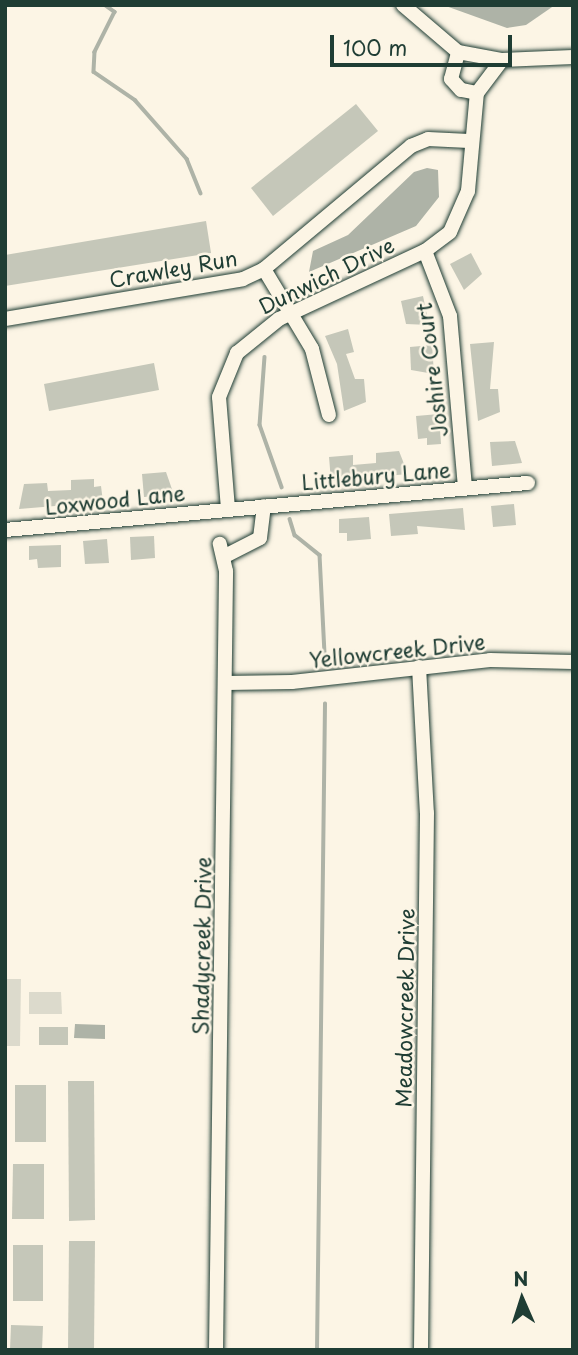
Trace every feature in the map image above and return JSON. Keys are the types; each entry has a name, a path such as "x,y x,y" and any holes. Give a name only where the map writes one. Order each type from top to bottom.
{"street":[{"path":"402,5 458,52 502,60 573,57"},
{"path":"458,52 451,79 461,90 477,93 502,60"},
{"name":"Dunwich Drive","path":"228,509 219,411 222,382 247,341 290,314 425,251 460,220 468,191 469,141 477,93"},
{"name":"Crawley Run","path":"5,319 243,279 264,269 411,146 428,139 469,141"},
{"name":"Joshire Court","path":"425,251 450,316 465,488"},
{"path":"264,269 319,366 330,415"},
{"name":"Littlebury Lane","path":"228,509 528,483"},
{"name":"Shadycreek Drive","path":"216,1350 226,683 223,550 260,538 264,506"},
{"name":"Loxwood Lane","path":"5,530 228,509"},
{"name":"Yellowcreek Drive","path":"226,683 490,660 573,662"},
{"name":"Meadowcreek Drive","path":"418,667 427,813 421,1350"}],"shaded area":[{"path":"443,5 555,5 526,25 507,28"},
{"path":"427,168 438,170 439,197 416,226 309,272 313,251 348,235 414,172"},
{"path":"5,979 21,979 20,1046 5,1046"},
{"path":"29,992 61,992 62,1014 29,1014"},
{"path":"75,1024 105,1025 105,1039 74,1038"}],"building":[{"path":"356,104 378,131 273,216 251,188"},
{"path":"206,221 211,253 5,286 5,255"},
{"path":"471,253 482,274 464,290 450,264"},
{"path":"423,296 429,325 406,324 401,301"},
{"path":"348,329 354,352 346,354 355,379 364,379 366,402 344,411 337,364 325,336"},
{"path":"494,342 490,389 498,389 500,412 478,421 470,344"},
{"path":"432,345 434,374 411,370 410,347"},
{"path":"154,363 159,390 49,411 44,384"},
{"path":"439,414 441,444 427,445 427,438 418,439 416,416"},
{"path":"515,441 522,463 492,466 490,442"},
{"path":"399,451 408,474 331,481 329,457 353,455 353,465 376,463 376,453"},
{"path":"166,472 174,495 144,497 142,474"},
{"path":"94,479 94,487 101,486 103,502 19,509 24,484 47,483 48,491 71,490 71,480"},
{"path":"514,504 516,525 493,527 491,506"},
{"path":"463,508 465,530 417,526 418,534 391,536 389,514"},
{"path":"369,517 371,539 347,541 347,533 339,533 339,519"},
{"path":"154,536 155,558 131,560 130,537"},
{"path":"107,539 109,563 85,564 83,541"},
{"path":"61,545 61,567 38,568 37,559 29,560 29,546"},
{"path":"39,1027 68,1027 68,1045 39,1045"},
{"path":"68,1081 94,1081 95,1220 69,1221"},
{"path":"15,1085 46,1085 46,1142 15,1142"},
{"path":"13,1164 44,1164 44,1219 12,1219"},
{"path":"69,1241 95,1241 94,1350 68,1350"},
{"path":"13,1245 43,1245 43,1301 13,1301"},
{"path":"11,1325 43,1326 42,1350 10,1350"}],"waterway":[{"path":"105,5 115,12 95,52 94,72 135,100 187,159 201,193"},
{"path":"265,357 260,425 282,487"},
{"path":"290,519 295,535 320,555 325,655"},
{"path":"317,1350 325,704"}]}
